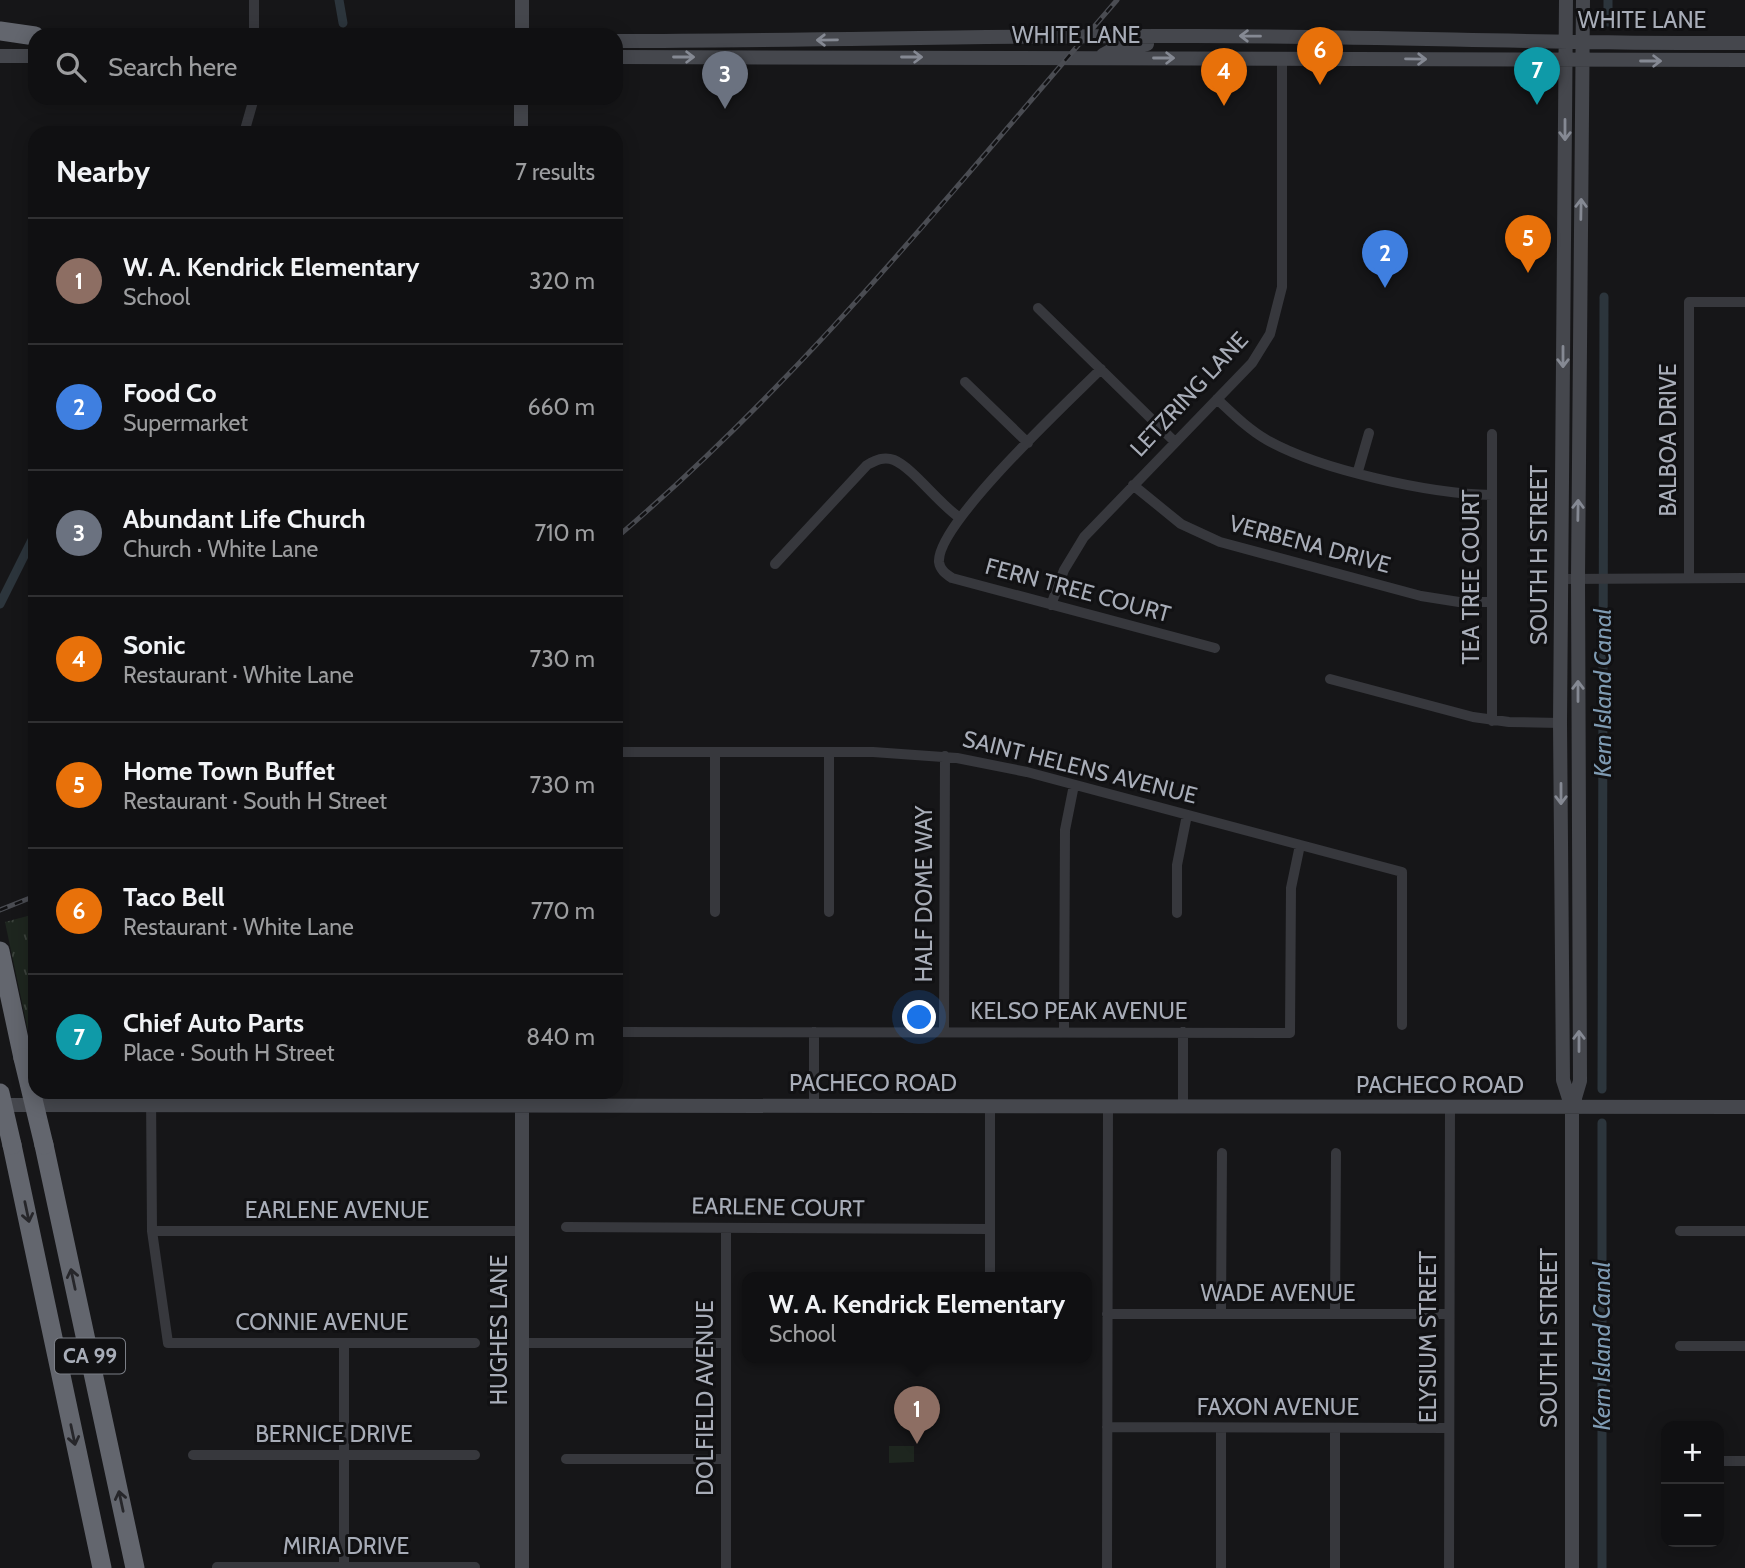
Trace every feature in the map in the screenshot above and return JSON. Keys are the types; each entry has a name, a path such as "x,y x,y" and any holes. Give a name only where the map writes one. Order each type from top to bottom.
{"highway":[{"path":"0,31 28,35"},
{"name":"CA 99","path":"0,951 28,1079"},
{"name":"CA 99","path":"0,1093 102,1568"},
{"name":"CA 99","path":"33,1099 135,1568"}],"street":[{"path":"254,0 254,28"},
{"path":"522,0 522,28"},
{"name":"SOUTH H STREET","path":"1566,0 1560,723 1563,1080 1572,1108"},
{"name":"SOUTH H STREET","path":"1572,1568 1572,1108 1580,1081 1578,578 1583,0"},
{"path":"0,37 28,36"},
{"path":"1100,58 1114,49 1193,36"},
{"name":"WHITE LANE","path":"623,41 1193,36 1411,38 1583,44 1745,43"},
{"path":"1194,58 1264,50 1285,37"},
{"path":"1282,58 1289,52 1350,37"},
{"path":"987,58 1001,49 1044,38"},
{"path":"1353,58 1396,49 1411,38"},
{"path":"0,56 28,56"},
{"name":"WHITE LANE","path":"623,57 1353,58 1565,62 1745,60"},
{"name":"LETZRING LANE","path":"1051,605 1074,552 1096,523 1262,350 1280,303 1282,58"},
{"path":"246,126 252,105"},
{"path":"521,105 521,126"},
{"path":"1564,234 1571,242 1580,303"},
{"name":"BALBOA DRIVE","path":"1689,578 1689,302 1745,302"},
{"path":"1038,308 1175,442"},
{"path":"775,564 867,464 887,458 902,464 938,501 960,518 979,494 1101,369"},
{"path":"965,382 1028,443"},
{"path":"1217,399 1253,431 1286,450 1438,492 1492,495"},
{"path":"1358,471 1368,433"},
{"name":"TEA TREE COURT","path":"1492,434 1492,721"},
{"name":"VERBENA DRIVE","path":"1133,485 1174,520 1220,542 1430,598 1492,602"},
{"name":"FERN TREE COURT","path":"960,518 942,548 939,562 944,573 952,578 1214,648"},
{"path":"1562,579 1745,578"},
{"path":"1331,679 1492,721 1560,723 1571,738 1578,804"},
{"name":"SAINT HELENS AVENUE","path":"623,752 829,752 945,756 988,763 1402,872 1402,1025"},
{"path":"715,752 715,912"},
{"path":"829,752 829,912"},
{"name":"HALF DOME WAY","path":"944,1032 945,756"},
{"path":"1064,1032 1065,830 1074,785"},
{"path":"1177,912 1178,855 1187,815"},
{"name":"KELSO PEAK AVENUE","path":"623,1032 1290,1033 1290,888 1300,845"},
{"path":"1562,914 1571,921 1579,986"},
{"path":"814,1032 814,1106"},
{"path":"1183,1032 1183,1107"},
{"name":"PACHECO ROAD","path":"0,1105 129,1099"},
{"path":"151,1099 152,1231"},
{"name":"PACHECO ROAD","path":"522,1099 814,1106 1745,1107"},
{"name":"HUGHES LANE","path":"522,1099 522,1568"},
{"path":"990,1106 990,1272"},
{"path":"1107,1568 1108,1106"},
{"name":"ELYSIUM STREET","path":"1449,1568 1450,1107"},
{"path":"1222,1153 1222,1314"},
{"path":"1335,1314 1336,1153"},
{"name":"EARLENE COURT","path":"566,1227 990,1229"},
{"name":"DOLFIELD AVENUE","path":"726,1228 726,1568"},
{"name":"EARLENE AVENUE","path":"152,1231 522,1231"},
{"name":"CONNIE AVENUE","path":"152,1231 168,1343 475,1343"},
{"path":"1679,1231 1745,1231"},
{"name":"WADE AVENUE","path":"1108,1314 1449,1314"},
{"path":"344,1343 344,1568"},
{"path":"522,1343 726,1343"},
{"path":"1679,1346 1745,1346"},
{"name":"FAXON AVENUE","path":"1107,1427 1449,1428"},
{"path":"1221,1428 1221,1568"},
{"path":"1335,1428 1335,1568"},
{"name":"BERNICE DRIVE","path":"193,1455 475,1455"},
{"path":"566,1459 726,1459"},
{"path":"1724,1461 1745,1461"},
{"name":"MIRIA DRIVE","path":"217,1567 475,1567"}],"green space":[{"path":"28,916 28,1031 5,922"},
{"path":"889,1446 914,1446 914,1462 889,1463"}],"waterway":[{"path":"339,0 343,23"},
{"name":"Kern Island Canal","path":"1608,0 1608,22"},
{"name":"Kern Island Canal","path":"1602,1089 1604,297"},
{"path":"0,604 28,548"},
{"name":"Kern Island Canal","path":"1602,1123 1602,1568"}],"railway":[{"path":"623,532 685,477 815,347 877,279 1117,0"},
{"path":"0,910 28,899"}],"place":[{"name":"Taco Bell","path":"1320,85"},
{"name":"Chief Auto Parts","path":"1537,105"},
{"name":"Sonic","path":"1224,106"},
{"name":"Abundant Life Church","path":"725,109"},
{"name":"Home Town Buffet","path":"1528,273"},
{"name":"Food Co","path":"1385,288"},
{"name":"W. A. Kendrick Elementary","path":"917,1444"}]}
